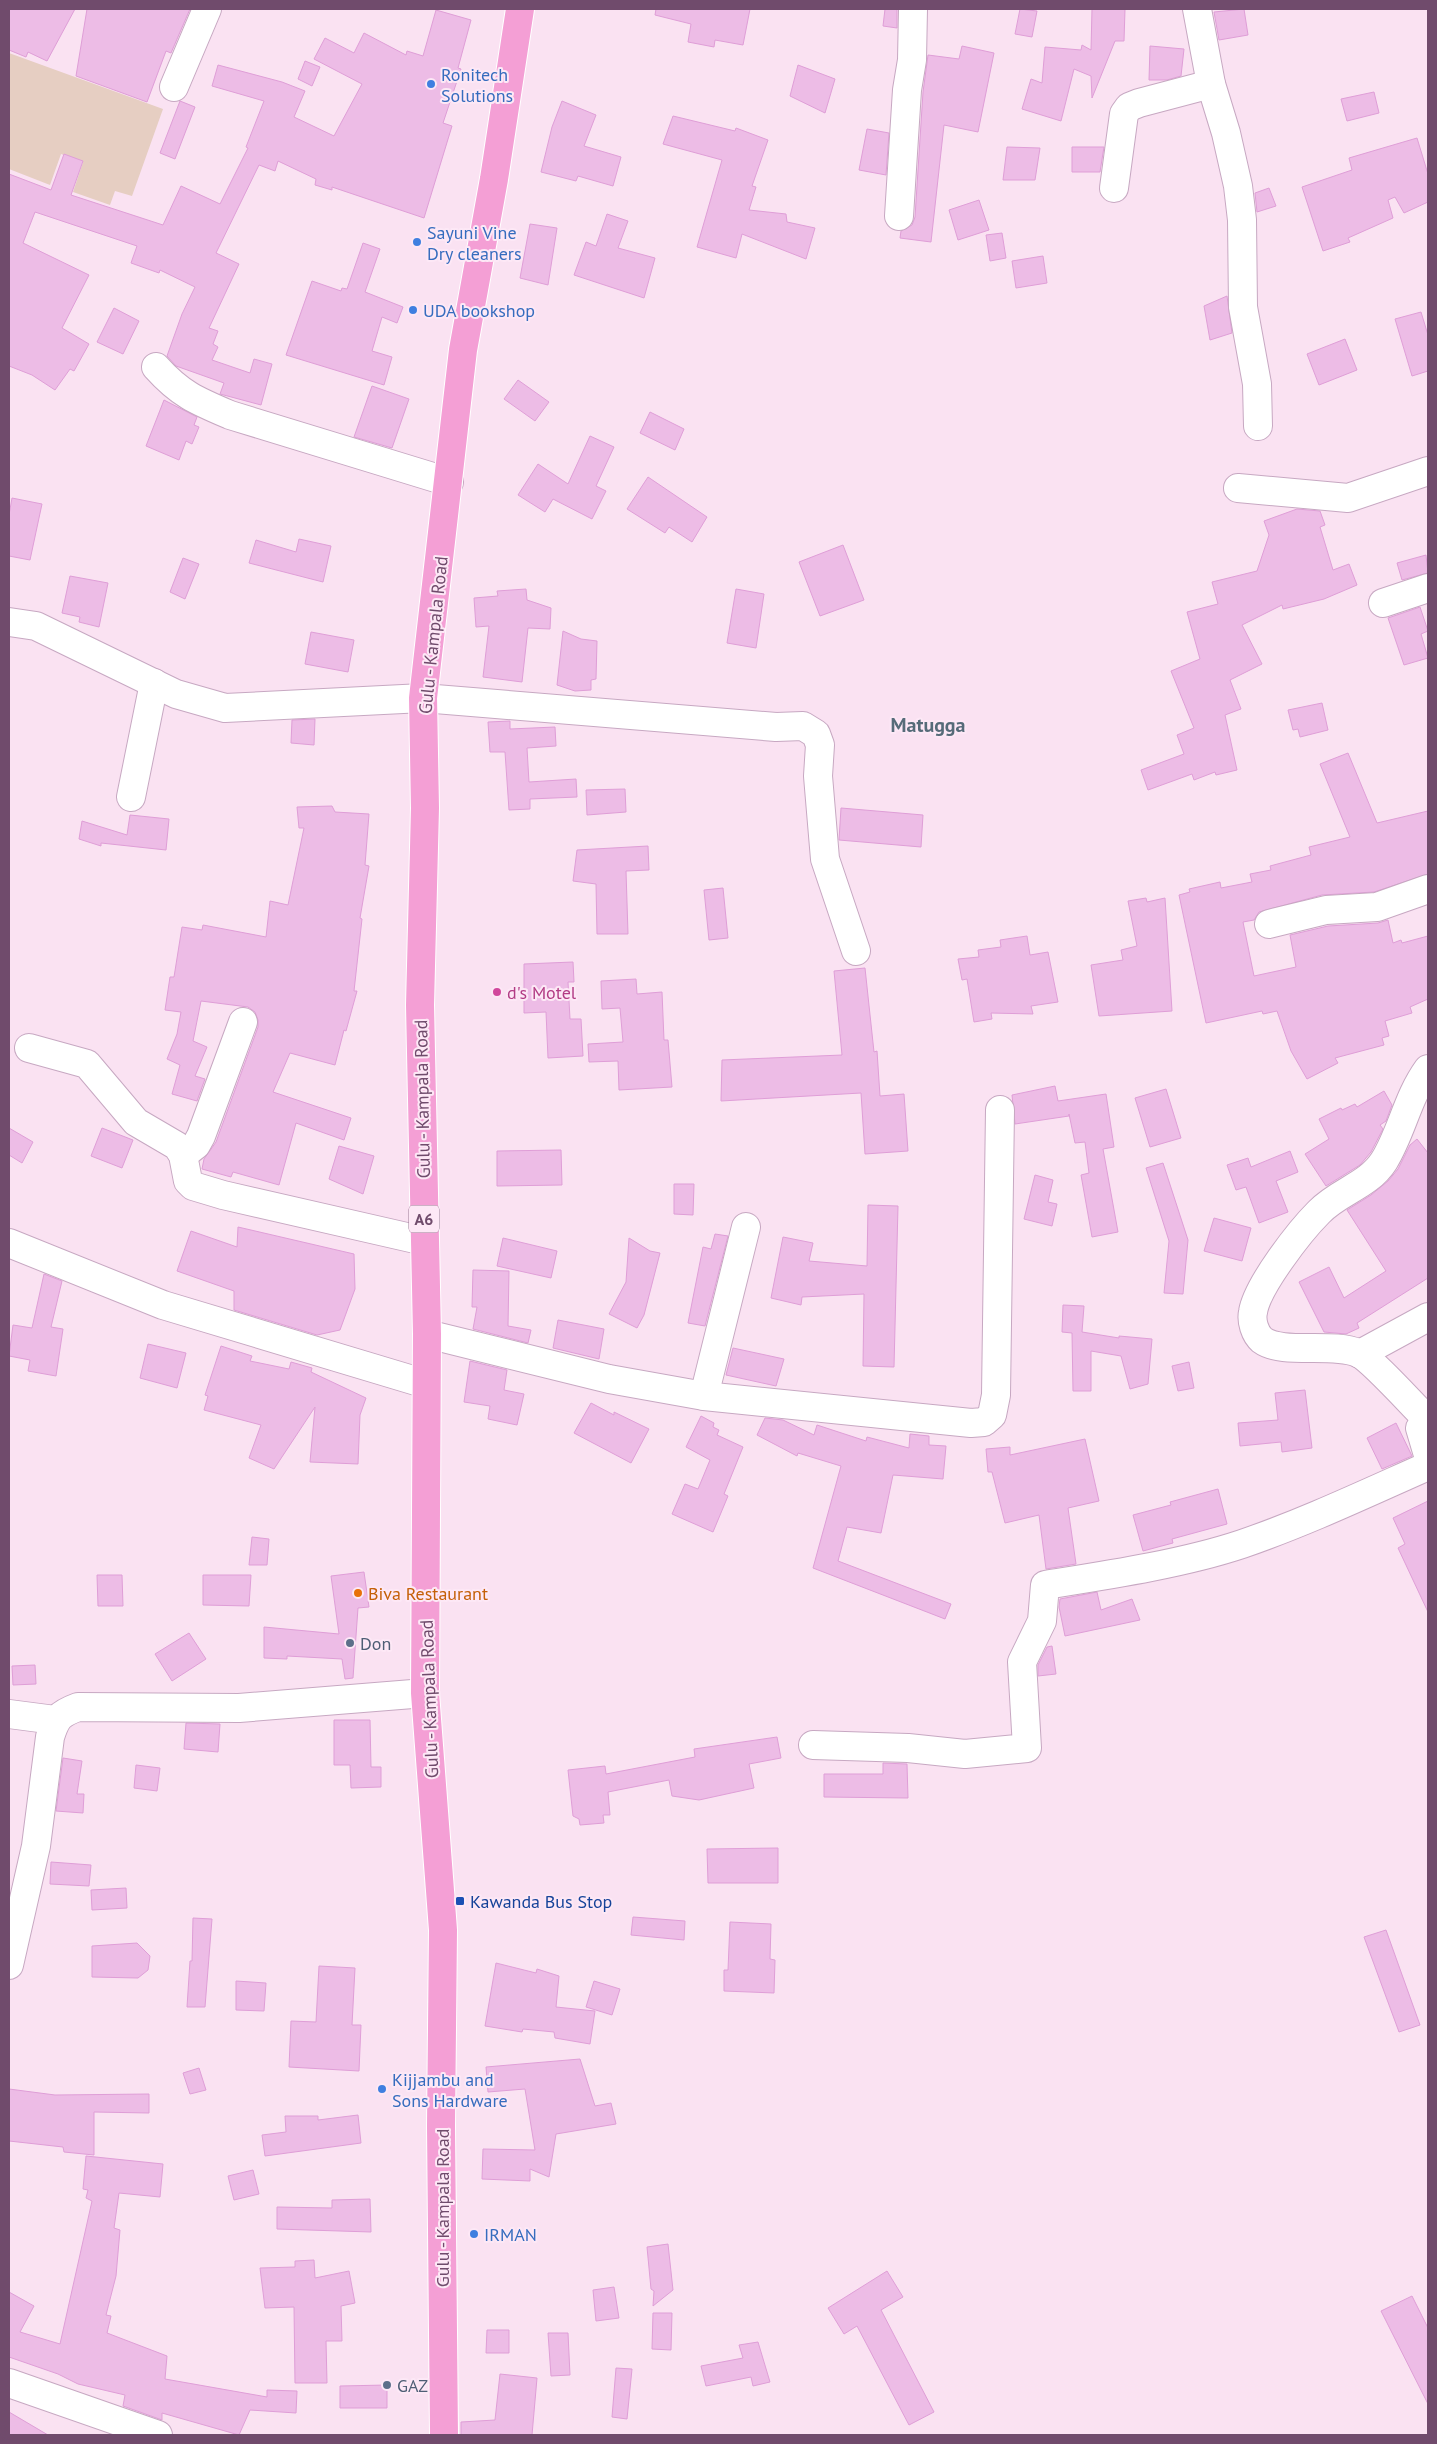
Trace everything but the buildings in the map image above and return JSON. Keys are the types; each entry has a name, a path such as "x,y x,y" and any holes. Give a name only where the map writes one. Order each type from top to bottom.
{"main road":[{"name":"Gulu - Kampala Road","path":"444,2435 443,1930 425,1692 427,1334 420,1005 425,808 423,698 464,350 494,180 520,9"}],"street":[{"path":"174,87 207,9"},
{"path":"899,216 907,90 912,60 913,9"},
{"path":"1197,9 1211,84 1226,133 1238,186 1242,220 1243,307 1257,384 1258,426"},
{"path":"1114,188 1124,114 1129,107 1211,84"},
{"path":"156,367 173,386 196,401 230,415 449,482"},
{"path":"1238,488 1348,498 1428,471"},
{"path":"1383,603 1428,588"},
{"path":"9,622 36,626 54,633 184,697 225,708 423,698 776,727 803,726 816,734 820,746 818,776 825,859 856,951"},
{"path":"131,797 154,683"},
{"path":"1269,924 1326,910 1377,907 1428,889"},
{"path":"183,1155 196,1145 243,1022"},
{"path":"29,1048 87,1064 136,1122 177,1146 183,1155 188,1181 193,1186 202,1190 424,1240"},
{"path":"1428,1069 1414,1089 1384,1160 1371,1176 1320,1211 1267,1281 1253,1312 1254,1328 1262,1340 1276,1346 1344,1349 1360,1354 1428,1417 1420,1428 1428,1455"},
{"path":"427,1334 609,1379 704,1396 971,1423 984,1422 992,1415 996,1395 1000,1110"},
{"path":"704,1396 746,1227"},
{"path":"9,1243 164,1305 426,1384"},
{"path":"1360,1354 1428,1317"},
{"path":"813,1745 908,1748 965,1754 1027,1748 1022,1662 1042,1621 1045,1585 1157,1565 1241,1544 1326,1512 1428,1466"},
{"path":"9,1965 36,1846 50,1737 55,1720 64,1712 78,1707 239,1708 425,1692"},
{"path":"9,1714 55,1720"},
{"path":"9,2382 158,2435"}],"shaded area":[{"path":"9,53 163,109 132,196 115,191 110,205 73,192 83,162 61,154 50,185 9,169"}],"place":[{"name":"Ronitech Solutions","path":"431,84"},
{"name":"Sayuni Vine Dry cleaners","path":"417,242"},
{"name":"UDA bookshop","path":"413,310"},
{"name":"d's Motel","path":"497,992"},
{"name":"Biva Restaurant","path":"358,1593"},
{"name":"Don","path":"350,1643"},
{"name":"Kawanda Bus Stop","path":"460,1901"},
{"name":"Kijjambu and Sons Hardware","path":"382,2089"},
{"name":"IRMAN","path":"474,2234"},
{"name":"GAZ","path":"387,2385"}],"district":[{"name":"Matugga","path":"928,725"}]}
